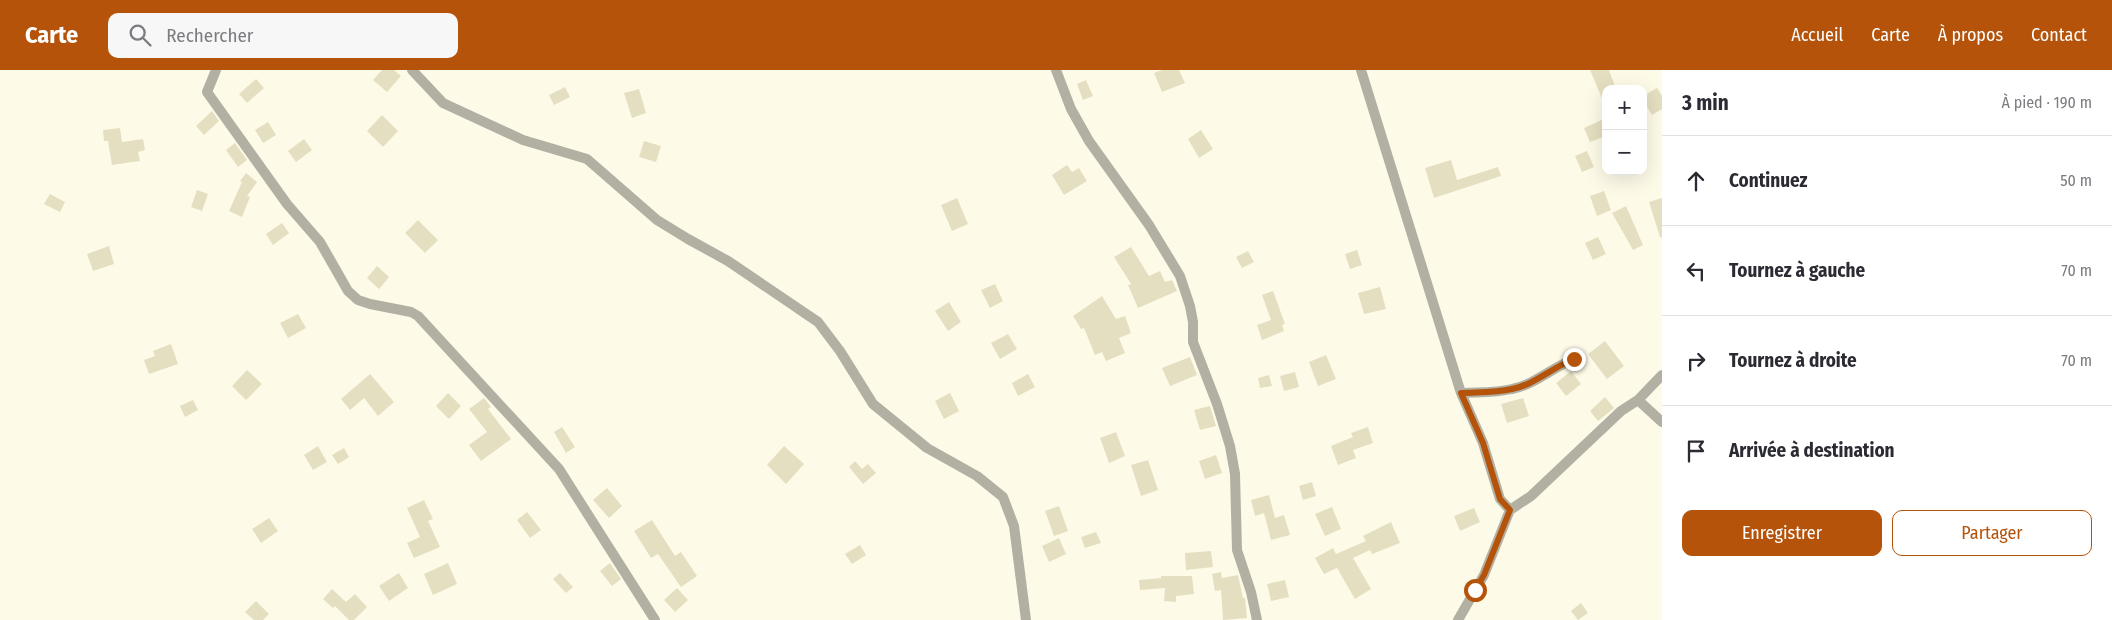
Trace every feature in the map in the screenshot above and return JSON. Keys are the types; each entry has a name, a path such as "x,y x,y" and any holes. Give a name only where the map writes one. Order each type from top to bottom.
{"street":[{"path":"216,70 207,92 287,204 320,242 348,291 358,300 411,312 418,316 502,409 539,445 559,470 656,620"},
{"path":"412,70 444,103 523,140 587,158 658,220 728,261 818,322 840,351 873,404 926,448 977,476 1003,497 1014,526 1026,620"},
{"path":"1056,70 1071,109 1089,141 1149,225 1180,276 1193,322 1193,342 1217,404 1230,446 1235,474 1237,550 1251,592 1257,620"},
{"path":"1361,70 1461,393 1483,443 1500,499 1510,510"},
{"path":"1461,393 1512,389 1536,380 1558,365 1574,359"},
{"path":"1458,620 1484,575 1510,510 1531,496 1621,412 1638,400 1662,375"},
{"path":"1638,400 1662,422"}],"building":[{"path":"382,70 394,70 401,76 387,92 373,80"},
{"path":"1162,70 1179,70 1185,83 1162,92 1154,73"},
{"path":"1590,70 1609,70 1615,85 1602,85 1602,98"},
{"path":"256,79 264,88 247,103 239,94"},
{"path":"1086,80 1093,96 1083,100 1077,84"},
{"path":"565,87 570,97 554,105 549,95"},
{"path":"1657,88 1662,96 1662,109 1652,115 1647,107 1647,94"},
{"path":"639,89 646,113 632,118 624,93"},
{"path":"212,111 219,121 204,135 196,126"},
{"path":"382,115 398,131 383,147 367,131"},
{"path":"1602,120 1602,138 1590,142 1584,128"},
{"path":"268,122 276,135 263,143 255,130"},
{"path":"120,128 122,142 143,139 145,150 138,152 140,161 112,165 108,141 104,141 103,130"},
{"path":"1201,130 1213,149 1199,158 1188,139"},
{"path":"304,139 312,150 296,162 288,151"},
{"path":"644,141 661,146 656,162 639,157"},
{"path":"235,143 247,160 238,167 226,150"},
{"path":"1587,151 1594,167 1582,172 1575,156"},
{"path":"1451,160 1457,180 1498,167 1501,176 1434,198 1425,168"},
{"path":"1067,165 1072,172 1079,168 1087,181 1064,195 1052,175"},
{"path":"246,173 257,182 247,196 250,197 242,217 229,211 242,182 240,181"},
{"path":"197,190 208,194 202,211 191,207"},
{"path":"1604,191 1611,210 1597,216 1590,196"},
{"path":"50,194 65,202 60,212 44,204"},
{"path":"957,198 968,224 952,231 941,205"},
{"path":"1662,198 1662,237 1660,237 1649,202"},
{"path":"1626,206 1643,245 1633,250 1612,213"},
{"path":"418,220 438,240 425,253 405,233"},
{"path":"282,223 289,233 273,245 266,234"},
{"path":"1598,237 1606,254 1593,260 1585,243"},
{"path":"109,246 114,264 93,271 87,254"},
{"path":"1131,247 1149,276 1160,271 1165,282 1172,280 1177,291 1138,308 1128,285 1131,284 1114,257"},
{"path":"1357,250 1362,265 1350,269 1345,254"},
{"path":"1248,251 1254,262 1242,268 1236,257"},
{"path":"377,266 389,277 379,289 367,278"},
{"path":"995,284 1003,301 990,308 981,290"},
{"path":"1380,287 1386,309 1364,314 1358,293"},
{"path":"1273,291 1285,324 1282,325 1284,331 1262,340 1257,325 1271,320 1262,295"},
{"path":"1102,296 1116,319 1125,316 1131,333 1119,338 1125,353 1106,361 1102,352 1095,355 1084,328 1081,329 1073,316"},
{"path":"949,302 961,322 948,331 935,311"},
{"path":"298,314 306,328 288,338 280,323"},
{"path":"1008,334 1017,349 1000,359 991,343"},
{"path":"1605,341 1624,366 1607,379 1588,354"},
{"path":"171,344 178,364 149,374 144,360 155,356 153,351"},
{"path":"1326,355 1336,379 1318,386 1309,362"},
{"path":"1190,357 1197,375 1170,386 1162,368"},
{"path":"247,370 262,384 246,400 232,386"},
{"path":"1571,371 1581,384 1566,396 1556,383"},
{"path":"1295,372 1299,387 1284,391 1280,376"},
{"path":"370,374 394,402 378,416 364,398 350,410 341,399"},
{"path":"1028,374 1035,387 1018,396 1012,383"},
{"path":"1269,375 1272,386 1260,388 1258,378"},
{"path":"448,393 461,406 449,419 436,406"},
{"path":"950,393 959,411 944,419 935,401"},
{"path":"1605,397 1614,408 1598,421 1590,411"},
{"path":"484,398 491,407 488,409 511,439 481,461 469,445 487,432 469,409"},
{"path":"1523,398 1529,416 1507,423 1501,404"},
{"path":"193,400 198,410 185,417 180,406"},
{"path":"1210,406 1216,426 1200,430 1194,410"},
{"path":"562,427 575,447 566,453 554,432"},
{"path":"1368,427 1373,443 1353,450 1356,458 1338,465 1331,446 1353,437 1351,433"},
{"path":"1116,432 1125,456 1109,463 1100,438"},
{"path":"318,446 327,462 313,470 304,455"},
{"path":"784,446 804,464 786,484 767,465"},
{"path":"344,448 349,457 338,464 332,455"},
{"path":"1216,455 1222,473 1205,479 1199,461"},
{"path":"1148,460 1158,490 1141,496 1131,465"},
{"path":"855,461 862,469 868,464 876,473 863,484 849,467"},
{"path":"1312,482 1316,496 1303,500 1299,486"},
{"path":"607,488 622,506 609,518 593,500"},
{"path":"1269,495 1275,518 1284,515 1290,535 1271,540 1264,513 1255,516 1251,500"},
{"path":"424,500 433,519 428,521 440,547 414,558 407,543 420,537 407,508"},
{"path":"1059,506 1068,531 1054,536 1045,511"},
{"path":"1332,507 1341,529 1325,536 1315,514"},
{"path":"1474,508 1480,522 1460,531 1454,516"},
{"path":"527,512 541,530 530,538 517,520"},
{"path":"269,518 278,531 261,543 252,529"},
{"path":"652,520 675,556 681,552 697,576 681,587 658,554 651,558 634,531"},
{"path":"1391,522 1400,543 1372,554 1370,550 1353,558 1371,589 1355,599 1337,568 1324,574 1315,558 1333,548 1336,554 1366,541 1363,536"},
{"path":"1096,532 1101,543 1085,548 1081,537"},
{"path":"1059,538 1066,554 1049,562 1042,546"},
{"path":"860,545 866,555 852,564 845,554"},
{"path":"1211,551 1213,567 1186,570 1185,553"},
{"path":"448,563 457,584 433,595 424,574"},
{"path":"610,563 621,579 612,586 600,571"},
{"path":"1221,572 1222,578 1238,575 1243,598 1245,598 1247,618 1223,620 1221,590 1215,591 1212,574"},
{"path":"399,573 408,588 389,601 379,586"},
{"path":"560,573 573,587 566,593 553,579"},
{"path":"1161,576 1192,576 1194,594 1176,596 1176,602 1164,601 1165,588 1140,590 1139,580 1161,578"},
{"path":"1285,580 1289,597 1271,601 1267,584"},
{"path":"677,588 688,600 675,612 664,600"},
{"path":"332,589 346,602 355,594 367,607 354,620 349,620 335,606 333,608 323,599"},
{"path":"256,601 269,614 263,620 254,620 245,612"},
{"path":"1581,603 1588,613 1578,620 1571,611"}],"route":[{"path":"1475,590 1484,575 1510,510 1500,499 1483,443 1461,393 1512,389 1536,380 1558,365 1574,359"}]}
